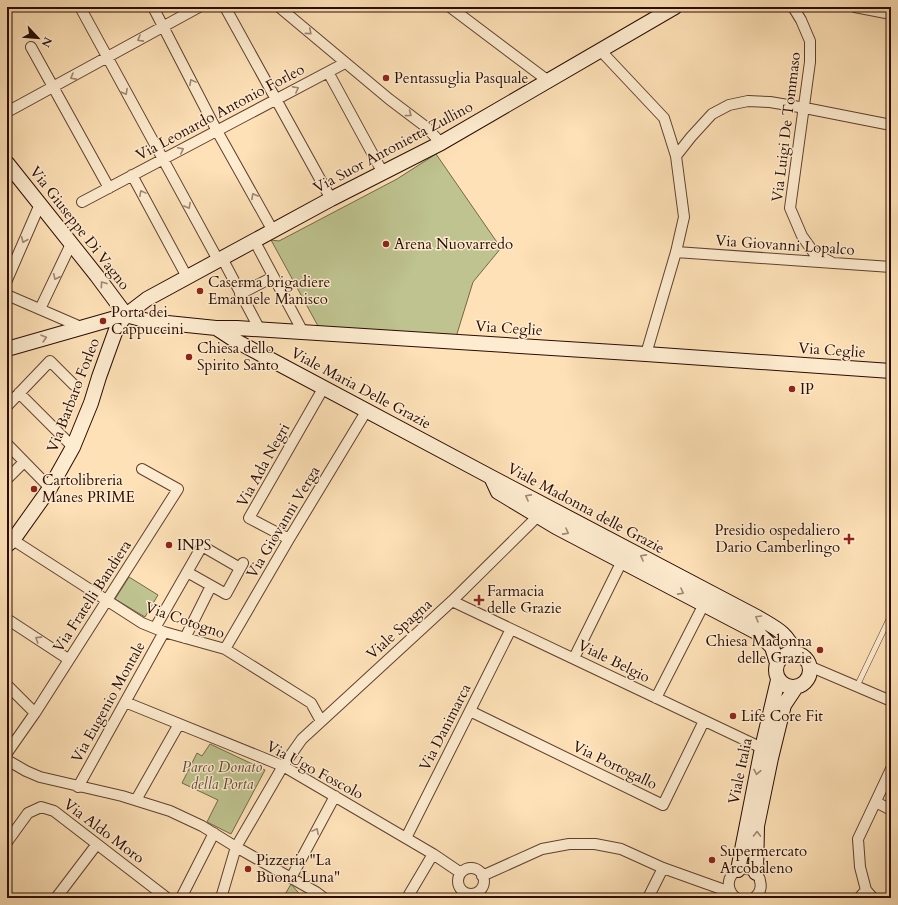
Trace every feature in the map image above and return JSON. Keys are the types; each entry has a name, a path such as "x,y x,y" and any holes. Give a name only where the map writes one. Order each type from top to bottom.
{"street":[{"path":"80,7 162,159 260,330"},
{"path":"153,7 218,131 273,230"},
{"path":"7,112 199,7"},
{"path":"225,7 330,199"},
{"path":"279,7 389,99 426,126 440,143"},
{"path":"450,7 547,80"},
{"name":"Via Suor Antonietta Zullino","path":"126,315 147,299 330,199 440,143 675,7"},
{"name":"Via Luigi De Tommaso","path":"793,7 801,20 810,41 810,62 805,108 790,208 802,236 814,253 831,262"},
{"path":"854,7 891,14"},
{"path":"31,47 109,188"},
{"path":"600,50 664,118 676,156 684,217 676,252 646,354"},
{"name":"Via Leonardo Antonio Forleo","path":"82,202 345,63"},
{"path":"328,72 383,173"},
{"path":"676,156 690,137 712,114 730,105 748,101 770,102 891,124"},
{"name":"Via Giuseppe Di Vagno","path":"8,167 40,204 126,315"},
{"path":"132,175 187,277"},
{"path":"7,280 40,204"},
{"path":"254,240 302,332"},
{"path":"40,309 71,244"},
{"name":"Via Giovanni Lopalco","path":"676,252 891,267"},
{"path":"240,294 273,277"},
{"path":"7,294 81,327"},
{"path":"7,349 126,315"},
{"name":"Via Ceglie","path":"126,315 148,321 216,328 302,332 891,371"},
{"name":"Via Barbaro Forleo","path":"10,542 50,488 73,447 91,403 117,328 126,315"},
{"name":"Viale Maria Delle Grazie","path":"216,328 236,341 490,477"},
{"path":"7,406 50,361 73,384"},
{"name":"Via Ada Negri","path":"289,539 249,518 324,387"},
{"path":"19,393 73,447"},
{"name":"Via Giovanni Verga","path":"226,649 289,539 367,410"},
{"path":"7,444 50,488"},
{"path":"7,479 24,462"},
{"name":"Via Fratelli Bandiera","path":"7,753 35,713 68,659 178,489 142,469"},
{"name":"Viale Madonna delle Grazie","path":"490,477 498,492 538,516 758,633 772,647 778,663"},
{"name":"Viale Madonna delle Grazie","path":"490,477 757,617 784,634 795,653"},
{"name":"Viale Spagna","path":"221,898 236,847 283,766 302,739 452,601 538,516"},
{"name":"Via Cotogno","path":"10,542 142,623 185,638 226,649 311,703 321,721"},
{"name":"Via Eugenio Montale","path":"78,786 125,702 187,572 202,546 241,565 226,594 211,586"},
{"path":"574,658 622,561"},
{"path":"185,638 211,586 187,572"},
{"name":"Viale Belgio","path":"452,601 762,748"},
{"path":"656,698 704,604"},
{"path":"7,620 68,659"},
{"name":"Via Danimarca","path":"406,838 511,629"},
{"path":"795,653 801,655 807,660 810,666 809,677 802,685 788,687 778,680 776,674 778,663 786,654 795,653"},
{"path":"810,666 891,701"},
{"name":"Viale Italia","path":"738,870 762,748 778,680"},
{"path":"7,685 35,713"},
{"name":"Viale Italia","path":"756,873 757,826 771,758 784,705 796,687"},
{"name":"Via Ugo Foscolo","path":"125,702 283,766 433,854 461,873"},
{"name":"Via Portogallo","path":"470,711 663,805 704,721"},
{"path":"136,800 179,724"},
{"path":"7,760 40,777 136,800 170,811 202,826 324,898"},
{"path":"866,895 860,867 858,839 891,769"},
{"path":"291,878 335,796"},
{"path":"876,802 891,810"},
{"name":"Via Aldo Moro","path":"7,842 28,813 41,806 54,811 168,898"},
{"path":"182,898 214,833"},
{"path":"56,898 97,844"},
{"path":"482,876 542,849 569,844 595,844 621,849 663,868 733,895"},
{"path":"407,898 433,854"},
{"path":"470,868 476,869 482,876 484,880 482,887 478,892 463,895 457,882 459,875 463,870 470,868"},
{"path":"648,898 663,868"},
{"path":"733,895 728,887 733,873 738,870 749,869 756,873 759,878 760,889 754,898"}],"lane":[{"path":"857,686 891,615"}],"green space":[{"name":"Arena Nuovarredo","path":"436,154 501,248 473,282 456,337 318,326 271,240 279,241 397,179"},
{"path":"129,577 158,595 145,617 115,599"},
{"name":"Parco Donato della Porta","path":"210,744 265,770 231,834 207,822 218,800 182,783 197,753 202,756"},
{"path":"291,884 303,898 283,898"}],"place":[{"name":"Pentassuglia Pasquale","path":"386,78"},
{"name":"Arena Nuovarredo","path":"386,244"},
{"name":"Caserma brigadiere Emanuele Manisco","path":"200,291"},
{"name":"Porta dei Cappuccini","path":"103,321"},
{"name":"Chiesa dello Spirito Santo","path":"189,357"},
{"name":"IP","path":"792,389"},
{"name":"Cartolibreria Manes PRIME","path":"34,489"},
{"name":"Presidio ospedaliero Dario Camberlingo","path":"849,539"},
{"name":"INPS","path":"169,545"},
{"name":"Farmacia delle Grazie","path":"479,600"},
{"name":"Chiesa Madonna delle Grazie","path":"820,650"},
{"name":"Life Core Fit","path":"733,716"},
{"name":"Supermercato Arcobaleno","path":"712,860"},
{"name":"Pizzeria \"La Buona Luna\"","path":"248,869"}]}
